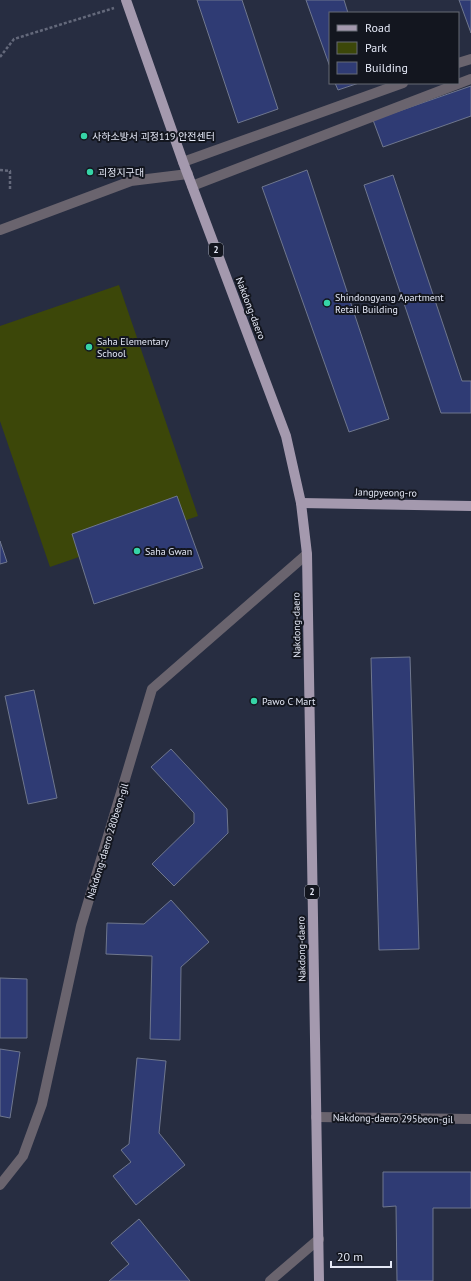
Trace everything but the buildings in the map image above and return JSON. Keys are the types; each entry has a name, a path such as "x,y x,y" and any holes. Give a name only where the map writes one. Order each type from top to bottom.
{"main road":[{"name":"Nakdong-daero","path":"127,2 183,162 286,436 301,502 307,554 319,1281"},
{"name":"Jangpyeong-ro","path":"301,502 471,506"}],"street":[{"path":"459,63 471,59"},
{"path":"459,84 471,79"},
{"path":"183,162 400,84"},
{"path":"192,186 458,84"},
{"path":"0,230 131,181 188,174"},
{"name":"Nakdong-daero 280beon-gil","path":"0,1185 23,1156 42,1104 81,926 152,689 307,554"},
{"name":"Nakdong-daero 295beon-gil","path":"316,1117 471,1119"},
{"path":"270,1281 318,1239"}],"path":[{"path":"0,57 14,39 127,2"},
{"path":"0,170 10,171 10,191"}],"green space":[{"path":"119,285 198,516 50,567 0,421 0,326"}],"place":[{"name":"사하소방서 괴정119 안전센터","path":"84,136"},
{"name":"괴정지구대","path":"90,172"},
{"name":"Shindongyang Apartment Retail Building","path":"327,303"},
{"name":"Saha Elementary School","path":"89,347"},
{"name":"Saha Gwan","path":"137,551"},
{"name":"Pawo C Mart","path":"254,701"}]}
